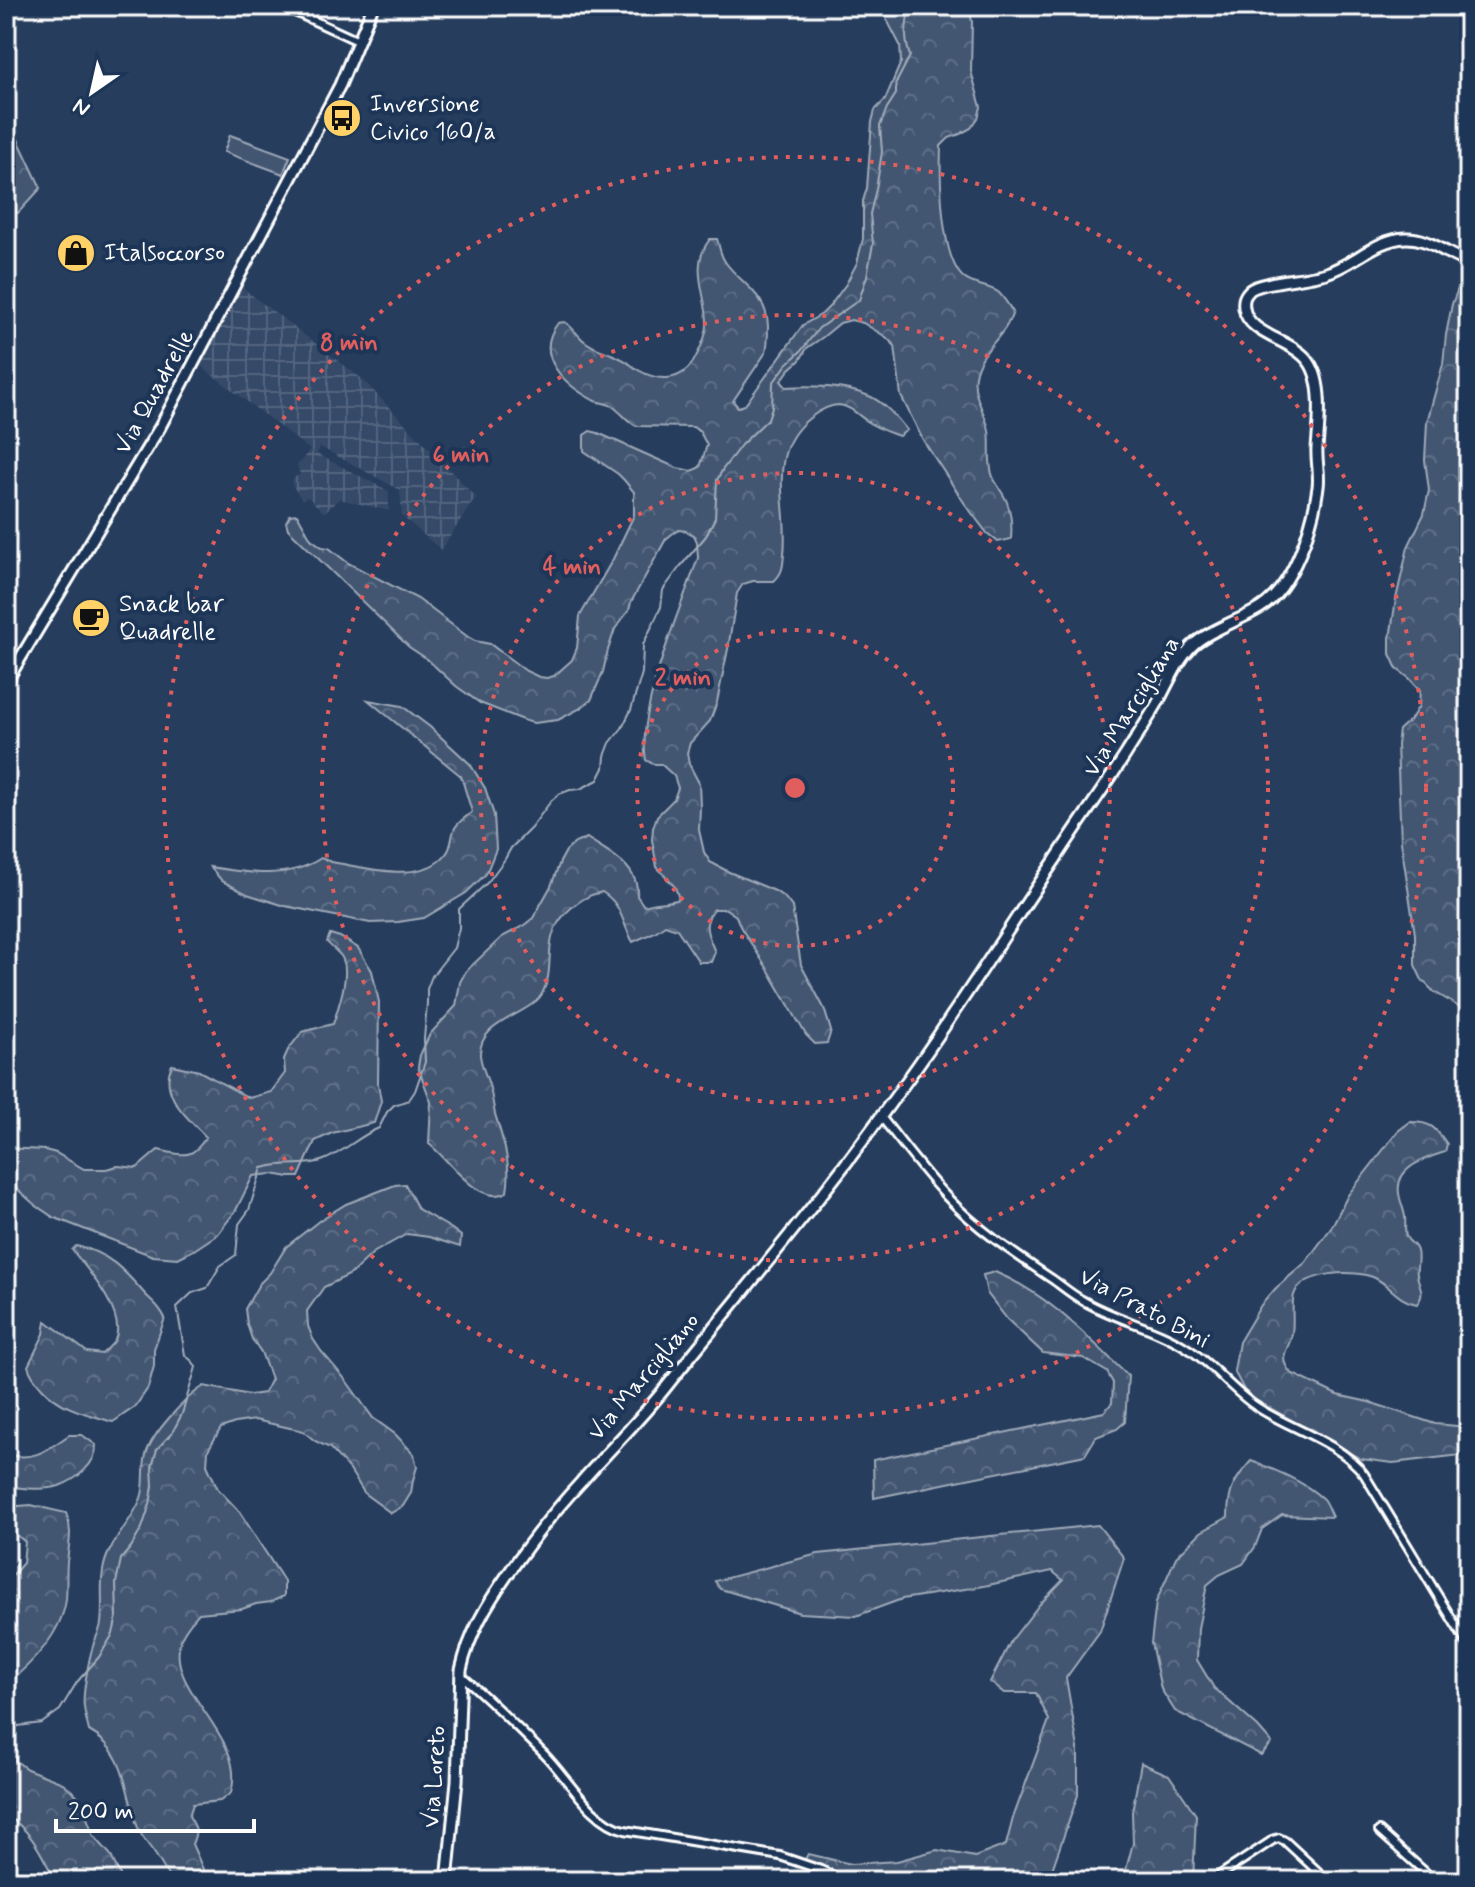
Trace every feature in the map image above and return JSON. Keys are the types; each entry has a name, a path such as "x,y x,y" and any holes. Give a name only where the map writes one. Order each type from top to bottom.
{"street":[{"path":"282,6 358,41"},
{"name":"Via Quadrelle","path":"6,682 151,443 333,98 373,6"},
{"name":"Via Marcigliana","path":"881,1117 1101,793 1181,660 1202,637 1238,621 1271,600 1281,589 1299,555 1318,487 1316,378 1312,365 1300,352 1249,322 1244,310 1250,290 1266,284 1333,272 1383,243 1401,239 1423,241 1469,262"},
{"name":"Via Prato Bini","path":"881,1117 949,1200 993,1239 1084,1302 1190,1349 1256,1407 1336,1450 1355,1464 1469,1647"},
{"name":"Via Marcigliano","path":"460,1675 481,1616 533,1539 648,1409 881,1117"},
{"path":"460,1675 546,1756 592,1810 609,1825 780,1856 844,1881"},
{"name":"Via Loreto","path":"447,1881 457,1781 460,1675"},
{"path":"1379,1831 1435,1881"},
{"path":"1214,1879 1279,1838 1328,1881"}],"shaded area":[{"path":"242,280 244,289 361,378 476,497 441,550 402,516 400,490 320,447 317,454 389,491 389,511 339,499 324,513 308,497 302,500 291,483 300,474 297,465 310,450 202,367 203,355"}],"green space":[{"path":"884,6 969,6 972,22 971,71 981,107 971,128 949,138 941,146 943,216 956,268 968,281 998,292 1013,312 1005,329 977,367 975,376 977,397 989,430 992,474 1009,511 1011,539 998,542 987,533 923,440 901,396 895,346 886,337 863,323 851,320 840,323 807,348 781,381 786,387 828,387 869,396 890,410 907,430 899,436 892,434 839,405 817,413 796,431 783,463 785,536 782,569 774,581 743,584 737,593 717,702 710,721 690,743 687,753 699,783 699,830 704,852 710,862 775,891 792,907 801,965 824,1008 831,1031 827,1043 815,1044 806,1035 736,916 726,909 714,909 710,915 707,930 715,952 711,962 699,962 677,929 665,925 633,942 614,902 602,892 589,896 570,909 554,930 549,973 542,994 536,1002 496,1026 482,1043 480,1055 508,1162 507,1192 496,1195 486,1193 465,1180 429,1144 431,1102 418,1067 420,1055 430,1034 456,1006 460,982 466,971 502,937 533,918 566,851 575,843 587,838 621,861 634,876 637,896 644,906 679,899 675,887 657,867 652,840 657,816 674,799 678,788 674,776 661,764 646,760 645,739 662,659 698,558 697,542 694,535 679,530 666,539 629,610 615,629 603,672 591,700 558,720 534,723 480,703 456,686 409,647 288,529 286,522 290,515 297,514 311,539 322,547 329,548 348,563 418,599 468,637 490,644 526,671 539,677 554,676 572,660 577,648 580,616 634,515 634,492 618,474 584,451 584,435 590,431 598,433 677,468 692,471 700,467 707,445 700,432 693,427 636,426 612,406 584,395 556,369 549,347 551,335 558,323 565,322 587,343 623,359 648,375 670,378 682,373 693,362 705,337 707,321 700,280 701,259 710,239 717,239 724,260 759,298 767,315 766,352 733,401 738,407 745,405 803,325 830,306 857,263 863,239 863,201 867,188 872,122 875,110 885,100 901,62 900,45 886,18"},
{"path":"6,114 41,188 18,213 6,210"},
{"path":"230,135 290,157 283,174 224,152"},
{"path":"1469,273 1469,722 1466,736 1469,743 1469,1013 1433,991 1422,980 1415,965 1415,934 1401,842 1397,745 1399,730 1419,706 1420,690 1397,669 1390,654 1390,638 1408,547 1424,514 1429,490 1425,460 1427,422 1443,364 1452,304 1461,281"},
{"path":"368,700 402,706 470,764 485,788 494,815 496,849 486,874 466,893 424,918 370,923 285,906 247,894 222,881 210,867 253,873 281,872 295,870 321,858 392,872 423,869 446,854 455,827 472,812 461,776"},
{"path":"330,934 358,948 372,971 379,1002 378,1084 381,1101 374,1123 332,1133 315,1141 299,1177 272,1174 253,1176 236,1210 218,1234 178,1258 153,1256 53,1217 6,1179 6,1148 45,1150 84,1169 137,1168 158,1150 186,1154 196,1150 206,1137 172,1096 169,1076 172,1065 199,1071 249,1098 271,1092 285,1073 284,1059 288,1050 302,1032 333,1024 345,971 341,956 327,942"},
{"path":"1410,1122 1432,1127 1447,1144 1445,1152 1407,1170 1399,1184 1406,1236 1418,1254 1420,1300 1417,1304 1405,1300 1381,1281 1356,1273 1330,1274 1307,1281 1294,1295 1292,1333 1284,1357 1291,1373 1337,1395 1435,1424 1469,1429 1469,1454 1393,1463 1361,1459 1254,1399 1244,1390 1234,1371 1239,1342 1261,1305 1305,1263 1331,1228 1348,1195 1398,1131"},
{"path":"405,1184 418,1209 461,1236 460,1247 407,1234 373,1253 351,1274 324,1287 307,1311 308,1326 321,1351 373,1418 395,1434 414,1454 417,1467 411,1493 403,1506 391,1513 365,1494 350,1470 330,1448 303,1431 255,1420 221,1428 208,1450 207,1465 218,1489 239,1511 284,1581 284,1596 242,1609 199,1613 182,1635 179,1658 184,1676 228,1751 233,1772 231,1793 220,1801 193,1804 189,1816 196,1830 192,1844 210,1881 171,1881 138,1828 118,1761 101,1739 89,1731 85,1716 85,1686 102,1615 103,1573 107,1556 141,1498 149,1446 179,1407 204,1386 250,1395 264,1393 271,1379 261,1352 252,1339 245,1309 286,1247 346,1204"},
{"path":"76,1246 114,1263 165,1318 154,1349 154,1366 148,1388 135,1407 113,1422 57,1401 32,1376 28,1366 44,1334 46,1321 87,1352 102,1354 115,1340 117,1329 111,1305 72,1250"},
{"path":"995,1272 1050,1304 1128,1376 1125,1422 1117,1429 1096,1437 1085,1455 874,1498 873,1460 1104,1412 1112,1403 1113,1383 1107,1372 1083,1358 1043,1353 1007,1319 987,1293 983,1275"},
{"path":"69,1435 82,1435 96,1445 93,1459 78,1475 53,1488 6,1486 6,1454 32,1455 47,1450"},
{"path":"1251,1461 1307,1487 1323,1499 1332,1517 1282,1515 1262,1529 1255,1547 1243,1564 1219,1575 1207,1585 1198,1628 1197,1660 1214,1688 1272,1743 1261,1755 1175,1711 1161,1689 1151,1643 1156,1602 1176,1557 1201,1532 1228,1517 1233,1486"},
{"path":"31,1505 66,1513 70,1532 66,1599 52,1636 35,1658 6,1685 6,1575 10,1578 23,1563 25,1542 6,1528 6,1507"},
{"path":"1098,1525 1124,1558 1100,1631 1066,1678 1078,1748 1078,1795 1048,1881 822,1881 812,1875 803,1863 808,1854 851,1864 897,1861 937,1850 975,1857 1006,1845 1049,1720 1036,1693 1004,1693 990,1682 1011,1641 1063,1580 1052,1571 902,1599 856,1616 800,1613 720,1589 715,1581 818,1554"},
{"path":"6,1754 27,1769 63,1783 79,1797 94,1836 110,1854 123,1881 55,1880 29,1835 6,1816"},
{"path":"1141,1763 1169,1775 1196,1815 1193,1881 1123,1881 1133,1843 1132,1812"}],"waterway":[{"path":"6,1731 42,1723 60,1710 113,1634 117,1616 116,1583 121,1559 142,1528 150,1504 152,1467 157,1449 172,1433 182,1414 196,1367 185,1355 177,1307 192,1293 207,1288 220,1266 236,1255 239,1224 249,1210 262,1168 313,1163 331,1157 379,1128 394,1105 409,1100 425,1062 427,989 432,976 454,948 459,928 459,909 488,882 511,848 551,801 559,794 598,780 610,743 631,710 642,673 643,645 661,607 663,590 706,536 715,518 717,480 741,445 768,419 773,383 787,364 819,328 859,300 873,244 870,214 882,152 880,126 910,56 906,37 909,6"}],"place":[{"name":"Inversione Civico 160/a","path":"342,118"},
{"name":"Italsoccorso","path":"76,253"},
{"name":"Snack bar Quadrelle","path":"91,618"}]}
